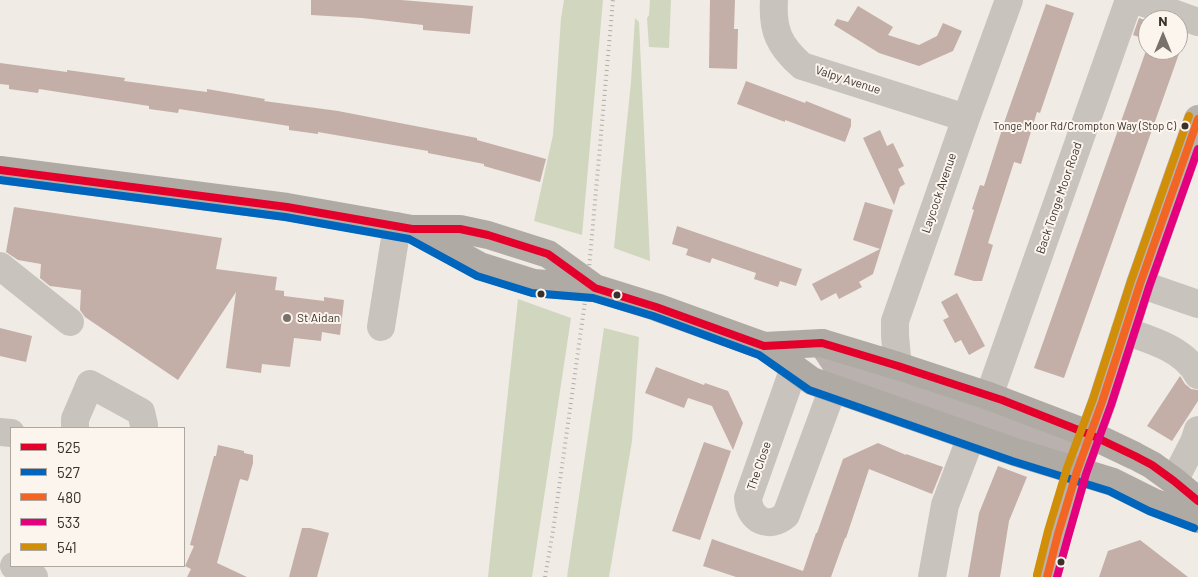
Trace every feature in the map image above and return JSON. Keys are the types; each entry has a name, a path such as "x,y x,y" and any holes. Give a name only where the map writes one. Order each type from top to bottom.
{"highway":[{"path":"0,170 287,207 405,227 480,266 534,283 595,288 656,307 764,346 812,381 1016,452 1114,482 1153,502 1198,518"},
{"path":"764,346 822,343 899,378 989,396 1091,435 1146,462 1174,481 1198,501"}],"main road":[{"path":"1047,577 1077,471 1091,435 1140,284 1198,119"},
{"path":"899,378 995,421 1061,444 1072,451 1077,471"}],"street":[{"name":"Valpy Avenue","path":"774,0 775,27 782,45 802,66 966,118"},
{"name":"Laycock Avenue","path":"899,378 895,321 1009,0"},
{"name":"Back Tonge Moor Road","path":"989,396 1129,0"},
{"path":"1136,0 1198,22"},
{"path":"381,327 405,227"},
{"path":"0,266 70,322"},
{"path":"1140,284 1198,304"},
{"path":"1125,331 1164,345 1194,367 1198,375"},
{"name":"The Close","path":"794,368 748,498 750,510 755,517 762,521 776,521 786,515 833,388"},
{"path":"75,427 75,419 90,384 141,412 144,425"},
{"path":"1174,481 1198,430"},
{"path":"932,577 946,505 971,436"},
{"path":"17,567 36,577 48,567"}],"green space":[{"path":"564,0 603,0 582,235 534,221 553,135 561,18"},
{"path":"650,0 671,0 669,48 649,47 647,18"},
{"path":"635,18 639,22 650,261 614,248 631,82"},
{"path":"518,299 571,318 532,577 488,577"},
{"path":"604,328 639,337 632,441 609,577 567,577"}],"building":[{"path":"311,0 401,0 473,6 470,34 423,30 423,25 362,18 311,15"},
{"path":"710,0 735,0 734,29 738,29 737,69 709,68"},
{"path":"1046,4 1074,13 1040,113 1037,112 1021,164 1014,162 988,243 993,245 982,281 974,281 954,275 980,185 984,186"},
{"path":"858,6 893,27 888,35 919,45 937,36 943,23 962,31 953,51 919,66 879,53 834,25 837,19 848,22"},
{"path":"1138,21 1138,37 1133,35"},
{"path":"1143,60 1177,60 1064,378 1034,368"},
{"path":"0,63 125,78 124,81 207,92 207,89 265,99 264,101 338,111 477,138 477,140 546,159 540,182 484,166 484,164 428,153 428,151 318,132 318,134 289,130 289,126 179,109 178,113 149,109 149,106 39,89 38,93 9,89 9,85 0,84"},
{"path":"746,81 805,103 806,101 851,119 851,126 845,142 737,104"},
{"path":"880,130 887,146 893,143 904,166 898,169 905,184 900,187 894,205 863,138"},
{"path":"865,202 893,210 873,274 859,282 862,287 839,299 836,293 821,301 812,284 880,249 853,240"},
{"path":"14,207 222,238 216,269 277,277 275,290 284,291 284,296 324,301 324,297 344,300 340,335 322,332 321,341 294,338 290,367 262,364 261,373 226,368 236,292 178,380 85,317 80,310 81,290 50,286 40,278 41,264 18,260 6,252"},
{"path":"677,226 802,269 796,286 780,281 778,287 754,279 756,273 712,258 710,263 686,255 688,249 672,244"},
{"path":"957,293 985,346 969,355 961,340 955,343 943,320 949,317 941,302"},
{"path":"0,328 32,336 26,362 0,356"},
{"path":"656,367 704,385 705,383 728,391 743,423 733,450 712,406 688,398 684,408 645,393"},
{"path":"1180,376 1191,389 1198,390 1198,401 1172,441 1147,426"},
{"path":"704,442 731,451 700,540 672,531"},
{"path":"878,443 906,455 943,467 932,494 869,469 831,577 736,577 703,566 712,539 803,571 843,459"},
{"path":"218,445 253,455 253,463 248,481 240,479 217,563 247,577 187,577 191,569 185,566 194,546 190,545"},
{"path":"998,466 1027,477 1009,521 1000,577 968,577 979,513"},
{"path":"302,528 329,533 317,577 289,577"},
{"path":"1140,540 1188,577 1099,577 1108,551"}],"railway":[{"path":"545,577 588,280 613,0"}],"transit line":[{"name":"541","path":"1037,575 1067,468 1093,399 1131,281 1189,116"},
{"name":"480","path":"1047,577 1077,471 1198,119"},
{"name":"533","path":"1057,577 1086,474 1198,149"},
{"name":"525","path":"0,170 287,207 412,229 460,229 488,235 548,254 595,288 656,307 764,346 822,343 1002,400 1091,435 1135,456 1152,465 1198,501"},
{"name":"527","path":"0,180 285,217 409,239 477,276 532,293 593,298 653,316 759,355 809,390 1012,461 1109,491 1149,511 1194,528"}],"place":[{"name":"Tonge Moor Rd/Crompton Way (Stop C)","path":"1185,126"},
{"name":"St Aidan","path":"287,318"}]}
